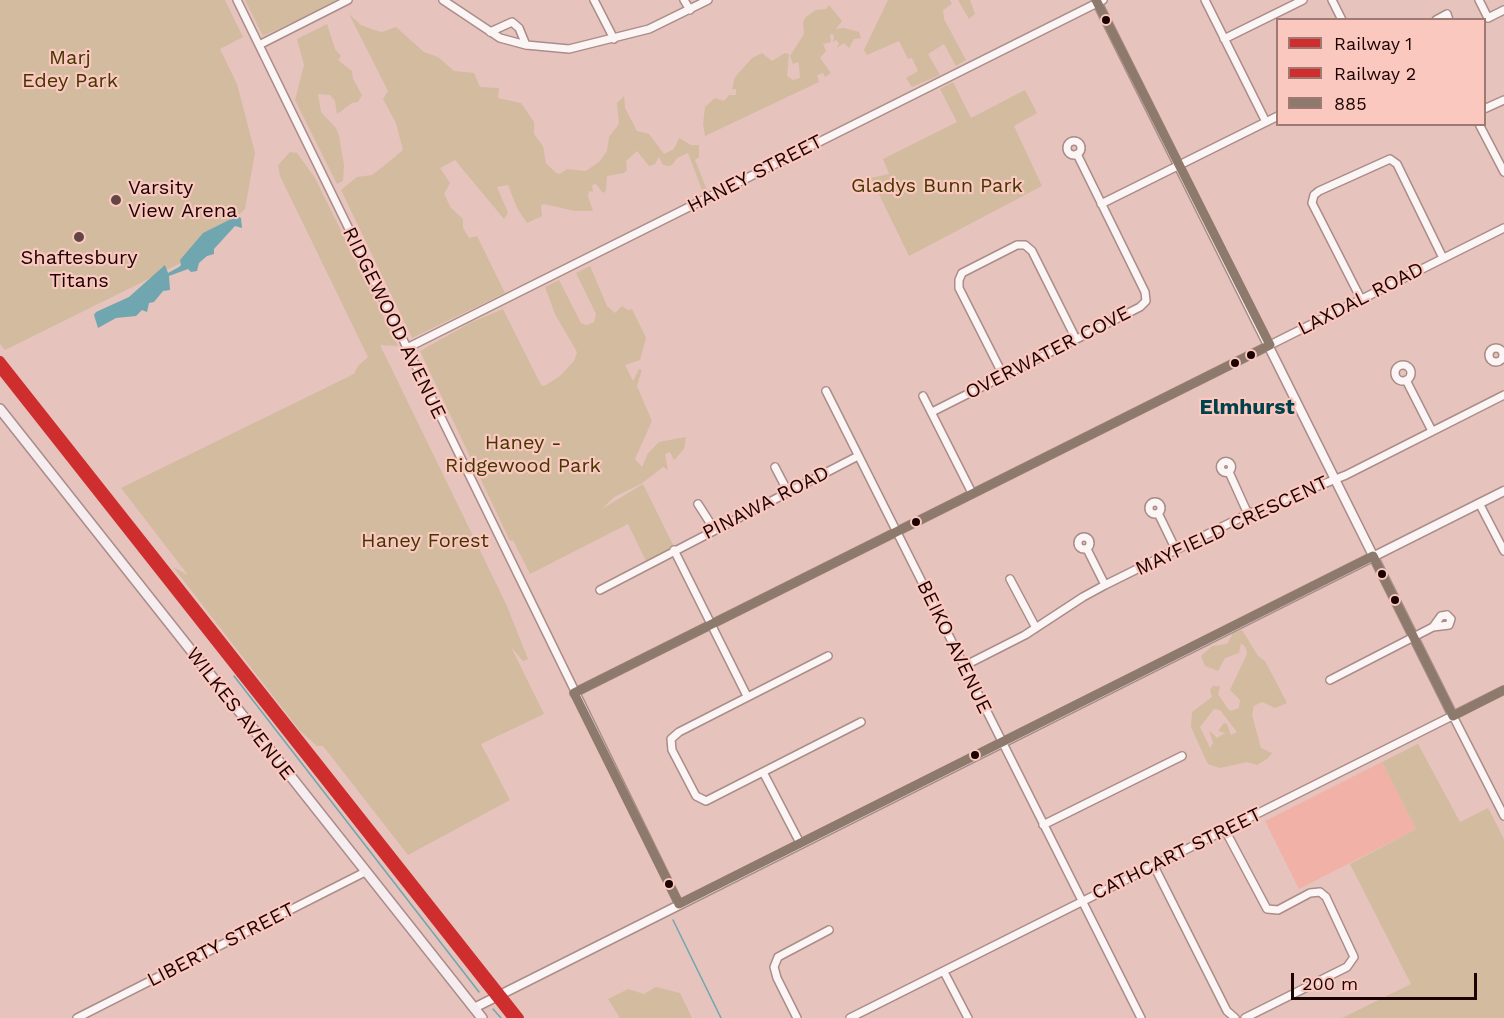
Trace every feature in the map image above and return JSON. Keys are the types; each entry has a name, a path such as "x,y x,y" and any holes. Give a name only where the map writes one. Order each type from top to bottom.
{"main road":[{"name":"WILKES AVENUE","path":"0,409 482,1018"}],"street":[{"name":"RIDGEWOOD AVENUE","path":"237,0 679,904"},
{"path":"259,45 348,0"},
{"path":"443,0 500,38 526,45 569,49 614,39 660,24 708,0"},
{"path":"594,0 614,39"},
{"path":"684,0 690,10"},
{"path":"1205,0 1266,122"},
{"path":"1224,39 1303,0"},
{"path":"1332,0 1341,18"},
{"path":"1479,0 1486,18"},
{"path":"1099,1 1373,556 1502,807 1504,816"},
{"name":"HANEY STREET","path":"407,348 1099,1"},
{"path":"1486,19 1504,10"},
{"path":"490,32 512,22 519,28 526,45"},
{"path":"1486,108 1504,99"},
{"path":"1101,204 1276,117"},
{"path":"1480,126 1504,172"},
{"name":"OVERWATER COVE","path":"932,412 1140,307 1146,301 1145,292 1077,154"},
{"path":"1361,299 1312,203 1314,195 1319,191 1390,159 1397,164 1443,258"},
{"name":"LAXDAL ROAD","path":"574,693 1504,228"},
{"path":"1004,375 959,288 959,280 962,273 1017,245 1025,245 1032,250 1076,339"},
{"path":"1500,361 1504,370"},
{"path":"1407,380 1432,431"},
{"name":"BEIKO AVENUE","path":"826,391 1141,1018"},
{"name":"MAYFIELD CRESCENT","path":"964,666 1036,628 1105,585 1248,514 1336,478 1504,395"},
{"path":"923,396 972,493"},
{"name":"PINAWA ROAD","path":"600,590 858,456"},
{"path":"775,467 788,492"},
{"path":"1229,472 1248,514"},
{"path":"474,1008 1504,491"},
{"path":"1479,503 1504,551"},
{"path":"699,504 714,529"},
{"path":"1158,513 1176,550"},
{"path":"1087,549 1105,585"},
{"path":"674,550 747,696"},
{"path":"1010,579 1036,628"},
{"path":"1330,680 1433,627"},
{"path":"828,656 679,732 670,743 692,789 702,800 713,798 861,722"},
{"name":"CATHCART STREET","path":"850,1018 1504,690"},
{"path":"1043,825 1182,756"},
{"path":"763,772 800,843"},
{"path":"1225,830 1267,909 1278,910 1310,893 1320,892 1326,897 1354,957 1347,967 1245,1018"},
{"path":"1154,866 1227,1011 1235,1018"},
{"name":"LIBERTY STREET","path":"77,1018 365,872"},
{"path":"797,1018 774,967 778,957 829,930"},
{"path":"944,972 968,1018"}],"shaded area":[{"path":"1382,762 1416,829 1299,889 1265,821"}],"green space":[{"name":"Marj Edey Park","path":"0,0 225,0 243,37 220,49 237,84 255,153 245,209 193,257 5,350 0,344"},
{"path":"245,0 336,0 335,3 263,36"},
{"path":"888,0 950,0 952,4 943,10 944,19 966,60 956,66 944,44 928,54 940,75 912,87 906,78 918,71 912,58 908,59 899,41 867,55 864,50"},
{"path":"958,0 970,0 975,14 969,19"},
{"path":"829,5 842,21 836,29 844,28 859,32 861,38 854,39 849,48 844,43 837,48 839,43 836,40 833,42 834,35 830,34 831,42 823,44 826,51 820,58 831,73 825,77 823,73 817,75 819,82 705,136 703,124 705,107 715,98 724,101 729,95 736,95 736,89 732,89 735,77 752,58 762,53 772,61 785,53 789,54 787,76 793,80 800,78 798,62 793,64 790,56 804,34 803,22 816,10 826,9"},
{"path":"349,14 361,25 374,30 382,32 396,27 424,52 438,57 454,71 474,73 480,87 499,88 498,98 521,103 534,122 534,134 543,146 546,163 556,173 560,174 567,169 586,171 600,161 607,151 609,137 619,124 617,103 624,96 625,108 637,131 649,134 664,154 674,149 679,138 691,145 699,145 699,157 695,160 707,190 702,190 688,153 677,158 669,166 663,165 659,157 655,164 649,166 637,151 626,161 627,170 624,173 607,176 606,191 603,193 596,184 592,185 593,192 589,191 588,196 593,211 575,211 544,204 541,205 542,216 527,223 517,208 508,185 497,187 508,213 504,219 455,160 440,168 450,183 444,194 451,208 463,219 463,228 469,238 477,236 505,293 412,338 341,190 357,177 372,175 403,150 396,123 383,99 388,91"},
{"path":"327,24 335,49 341,56 338,60 352,71 353,79 362,95 358,102 352,103 337,114 335,101 330,95 318,94 321,112 336,128 339,136 344,165 343,181 337,184 295,100 304,65 297,39"},
{"name":"Gladys Bunn Park","path":"953,82 971,118 1025,90 1037,113 1014,126 1042,186 909,256 871,178 889,174 883,159 957,122 940,89"},
{"name":"Haney Forest","path":"290,152 297,153 315,178 398,346 380,345 506,604 528,659 523,661 511,647 544,714 481,744 510,800 408,855 323,746 317,746 300,731 173,567 188,575 121,488 354,374 358,366 368,357 280,176 278,165"},
{"name":"Haney - Ridgewood Park","path":"590,266 607,306 615,313 622,306 628,310 632,309 646,338 640,360 625,365 633,381 639,369 642,370 637,386 652,421 635,459 642,467 648,453 659,442 686,437 684,449 674,460 670,452 665,454 668,470 663,467 641,484 614,497 602,509 643,484 674,547 646,561 628,524 530,574 513,540 510,541 420,351 472,322 503,309 539,381 542,386 546,385 560,376 574,361 577,352 555,314 545,287 559,280 581,323 587,325 594,322 596,314 576,273"},
{"path":"1242,630 1258,656 1265,661 1287,703 1275,708 1262,702 1254,706 1252,715 1261,748 1272,753 1267,759 1257,765 1247,762 1220,768 1208,764 1191,727 1192,712 1212,697 1210,690 1213,686 1220,686 1218,694 1228,709 1231,711 1239,708 1240,700 1230,690 1247,654 1246,648 1241,643 1239,653 1225,658 1218,671 1205,666 1201,656 1212,646 1227,644 1233,633","holes":["1214,709 1220,710 1237,732 1231,735 1227,724 1224,723 1218,731 1225,733 1217,738 1209,730 1213,743 1210,748 1200,727"]},
{"path":"1418,744 1460,822 1488,808 1504,839 1504,1018 1342,1018 1411,984 1350,864 1416,829 1382,762"},
{"path":"656,987 680,993 692,1018 620,1018 608,999 628,989 644,994"}],"water":[{"path":"237,216 241,218 242,228 235,226 214,249 214,254 207,256 199,263 197,271 191,272 188,269 169,276 170,290 163,291 154,302 149,303 147,312 142,310 136,316 116,318 98,328 94,315 96,312 129,297 165,265 168,273 179,267 180,260 203,233"}],"waterway":[{"path":"234,676 479,992"},
{"path":"673,920 721,1018"},
{"path":"493,1009 501,1018"}],"rail line":[{"name":"1","path":"0,361 519,1018"},
{"name":"2","path":"0,368 513,1018"}],"transit line":[{"name":"885","path":"1096,0 1270,345"},
{"name":"885","path":"574,693 1270,345"},
{"name":"885","path":"1373,556 1453,716"},
{"name":"885","path":"679,904 1373,556"},
{"name":"885","path":"1453,716 1504,690"},
{"name":"885","path":"574,693 679,904"}],"place":[{"name":"Varsity View Arena","path":"116,200"},
{"name":"Shaftesbury Titans","path":"79,237"}],"district":[{"name":"Elmhurst","path":"1247,408"}]}
